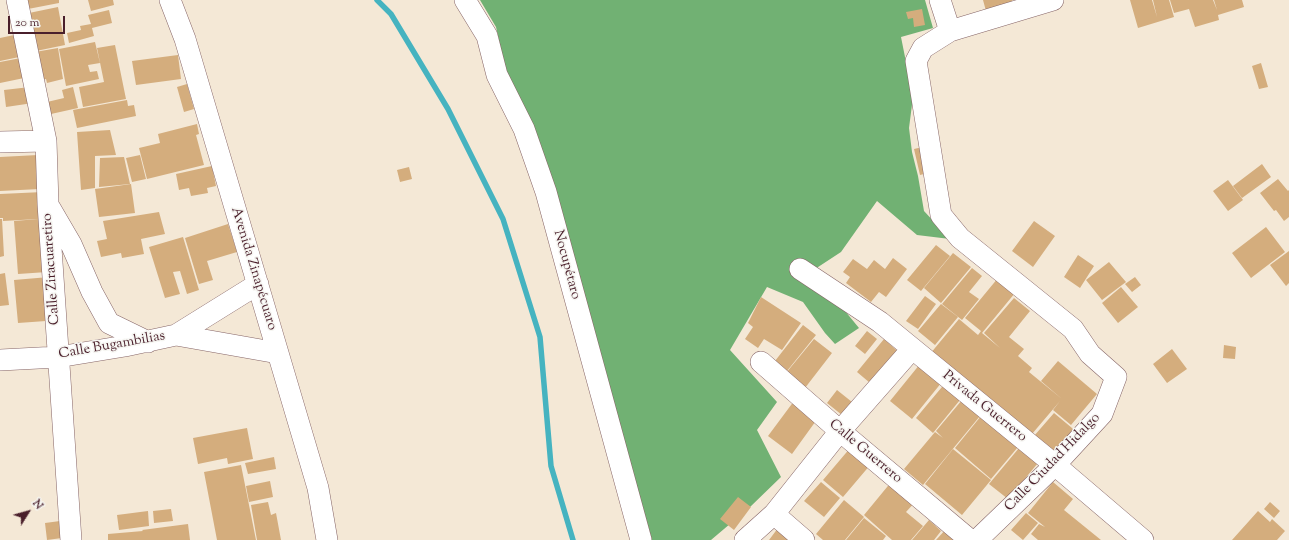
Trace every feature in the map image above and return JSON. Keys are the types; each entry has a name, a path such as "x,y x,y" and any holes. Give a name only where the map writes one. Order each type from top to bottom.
{"street":[{"name":"Calle Ziracuaretiro","path":"17,0 46,141 48,204 71,540"},
{"name":"Avenida Zinapécuaro","path":"170,0 185,39 318,488 327,540"},
{"name":"Nocupétaro","path":"465,0 487,36 497,76 524,128 546,192 641,540"},
{"path":"940,0 950,31 1053,0"},
{"name":"Calle Ciudad Hidalgo","path":"950,31 923,48 916,61 941,215 960,238 1073,330 1090,354 1116,377 1102,414 1055,465 977,540"},
{"path":"0,142 46,141"},
{"path":"48,204 71,244 92,292 109,323 148,342"},
{"name":"Privada Guerrero","path":"800,270 880,322 1055,465"},
{"name":"Calle Bugambilias","path":"0,360 58,357 148,342 176,334 258,284"},
{"path":"176,334 278,353"},
{"path":"745,540 774,514 840,431 912,349"},
{"name":"Calle Guerrero","path":"761,362 840,431 970,540"},
{"path":"1055,465 1144,540"},
{"path":"774,514 804,540"}],"green space":[{"path":"480,0 925,0 933,28 901,37 913,97 909,128 912,152 924,211 950,239 917,235 877,201 841,252 812,271 859,328 835,344 825,333 803,302 767,287 730,350 777,402 757,430 781,477 750,507 711,540 652,540 600,356 507,77 496,27"}],"building":[{"path":"26,0 59,0 59,3 28,9"},
{"path":"88,0 113,0 114,5 91,11"},
{"path":"983,0 1012,0 1014,4 986,11"},
{"path":"1130,0 1152,0 1157,17 1153,0 1169,0 1174,17 1138,28"},
{"path":"1170,0 1213,0 1217,10 1214,0 1242,0 1244,7 1218,15 1219,20 1195,27 1189,9 1174,13"},
{"path":"58,7 65,45 36,51 29,13"},
{"path":"922,9 925,25 914,27 913,18 908,19 906,12"},
{"path":"109,10 112,23 92,28 94,36 69,43 67,33 81,30 80,26 91,24 88,15"},
{"path":"19,34 24,56 0,61 0,38"},
{"path":"95,42 100,63 88,65 90,72 97,71 99,79 66,86 59,49"},
{"path":"115,45 126,99 83,107 79,87 104,82 97,48"},
{"path":"58,48 63,79 47,83 46,79 40,80 35,52"},
{"path":"178,55 181,79 136,85 132,61"},
{"path":"21,58 29,77 0,83 0,62"},
{"path":"1261,63 1268,87 1259,89 1252,66"},
{"path":"187,84 194,109 184,112 177,87"},
{"path":"30,87 33,103 6,107 4,90"},
{"path":"73,87 78,108 51,114 47,102 64,98 62,90"},
{"path":"127,100 128,106 134,105 136,116 77,128 73,110"},
{"path":"197,124 199,134 196,135 204,165 147,179 139,148 160,143 158,134"},
{"path":"110,130 116,155 95,156 95,188 81,190 77,132"},
{"path":"927,146 932,172 920,175 914,149"},
{"path":"38,155 40,189 0,191 0,157"},
{"path":"140,155 146,179 132,182 126,158"},
{"path":"124,157 130,184 99,187 100,158"},
{"path":"1262,164 1271,177 1242,198 1233,186"},
{"path":"212,166 216,186 207,188 208,193 191,196 189,188 179,190 176,174"},
{"path":"409,167 412,179 400,182 397,170"},
{"path":"1278,179 1288,191 1289,190 1289,217 1284,221 1260,193"},
{"path":"1228,180 1243,200 1228,211 1213,191"},
{"path":"131,184 135,213 99,217 95,189"},
{"path":"43,192 47,272 18,274 14,221 38,219 3,221 3,218 0,218 0,194"},
{"path":"159,212 165,234 141,239 144,254 122,258 121,253 101,257 97,241 107,239 103,221"},
{"path":"0,219 2,219 4,256 0,257"},
{"path":"1034,221 1055,236 1033,267 1012,251"},
{"path":"228,224 237,252 207,261 213,280 199,284 185,238"},
{"path":"1266,227 1285,252 1251,278 1232,253"},
{"path":"183,237 199,290 187,294 180,271 173,272 180,294 165,298 149,247"},
{"path":"936,245 950,256 921,291 907,280"},
{"path":"1289,251 1289,283 1286,286 1270,265"},
{"path":"953,253 971,267 941,303 924,288"},
{"path":"1078,255 1094,266 1080,288 1064,277"},
{"path":"893,258 907,269 886,297 879,292 871,302 846,283 850,277 843,272 853,259 867,269 874,260 885,269"},
{"path":"1109,262 1126,282 1102,300 1086,280"},
{"path":"972,268 982,276 969,292 979,299 962,320 942,304"},
{"path":"5,273 9,305 0,306 0,274"},
{"path":"49,277 46,321 18,323 14,280"},
{"path":"1135,277 1141,285 1132,292 1125,284"},
{"path":"998,278 1015,293 982,333 1000,348 984,333 1014,298 1030,311 1009,337 1024,349 1018,356 1032,368 1029,372 1062,399 1041,381 1058,361 1097,394 1071,425 1053,410 1060,401 1032,434 930,354 959,319 978,335 981,331 965,318"},
{"path":"1121,287 1138,307 1118,323 1102,303"},
{"path":"925,296 936,304 918,329 906,321"},
{"path":"761,297 801,323 782,350 764,339 758,348 745,339 753,327 748,323"},
{"path":"941,304 958,317 935,345 918,331"},
{"path":"803,325 816,335 787,371 775,361"},
{"path":"867,331 877,339 865,354 855,346"},
{"path":"814,339 832,353 805,388 786,373"},
{"path":"884,339 903,356 876,388 857,372"},
{"path":"1224,345 1236,347 1235,359 1223,358"},
{"path":"1172,349 1187,369 1167,383 1153,364"},
{"path":"920,364 942,382 912,419 890,401"},
{"path":"947,381 964,395 933,433 916,418"},
{"path":"837,390 857,406 847,419 827,403"},
{"path":"962,400 980,416 923,485 904,469 935,432 943,438 936,431"},
{"path":"794,401 818,418 792,454 768,436"},
{"path":"1054,413 1078,433 1058,456 1034,436"},
{"path":"981,416 1018,447 991,479 955,448"},
{"path":"247,428 253,459 228,464 227,458 198,464 193,438"},
{"path":"851,447 871,464 843,497 823,480"},
{"path":"1019,448 1038,463 1008,499 989,484"},
{"path":"953,449 991,480 962,515 925,484"},
{"path":"274,457 276,469 248,474 245,463"},
{"path":"241,465 256,540 217,540 204,472"},
{"path":"270,481 273,497 249,502 246,486"},
{"path":"892,481 916,501 906,512 923,526 911,540 892,540 864,515"},
{"path":"821,482 840,498 824,517 804,501"},
{"path":"1053,482 1073,499 1064,510 1101,540 1038,540 1031,534 1039,524 1045,527 1028,513"},
{"path":"738,497 751,507 734,530 720,519"},
{"path":"844,500 864,517 845,540 823,540 816,534"},
{"path":"268,502 271,515 276,513 281,540 257,540 251,505"},
{"path":"1270,502 1280,511 1274,518 1264,509"},
{"path":"171,509 173,521 154,523 153,511"},
{"path":"148,511 149,526 119,530 117,515"},
{"path":"1258,511 1270,522 1272,519 1285,531 1277,540 1232,540"},
{"path":"1026,513 1038,523 1023,540 1011,530"},
{"path":"864,518 886,536 883,540 846,540"},
{"path":"929,520 941,531 934,540 912,540"},
{"path":"60,521 62,538 47,540 45,523"},
{"path":"188,524 190,540 108,540 108,534 143,531 142,530"},
{"path":"778,528 788,540 769,540"},
{"path":"947,528 961,540 936,540"}],"waterway":[{"path":"377,0 391,14 448,109 503,219 540,337 551,466 573,540"}]}
